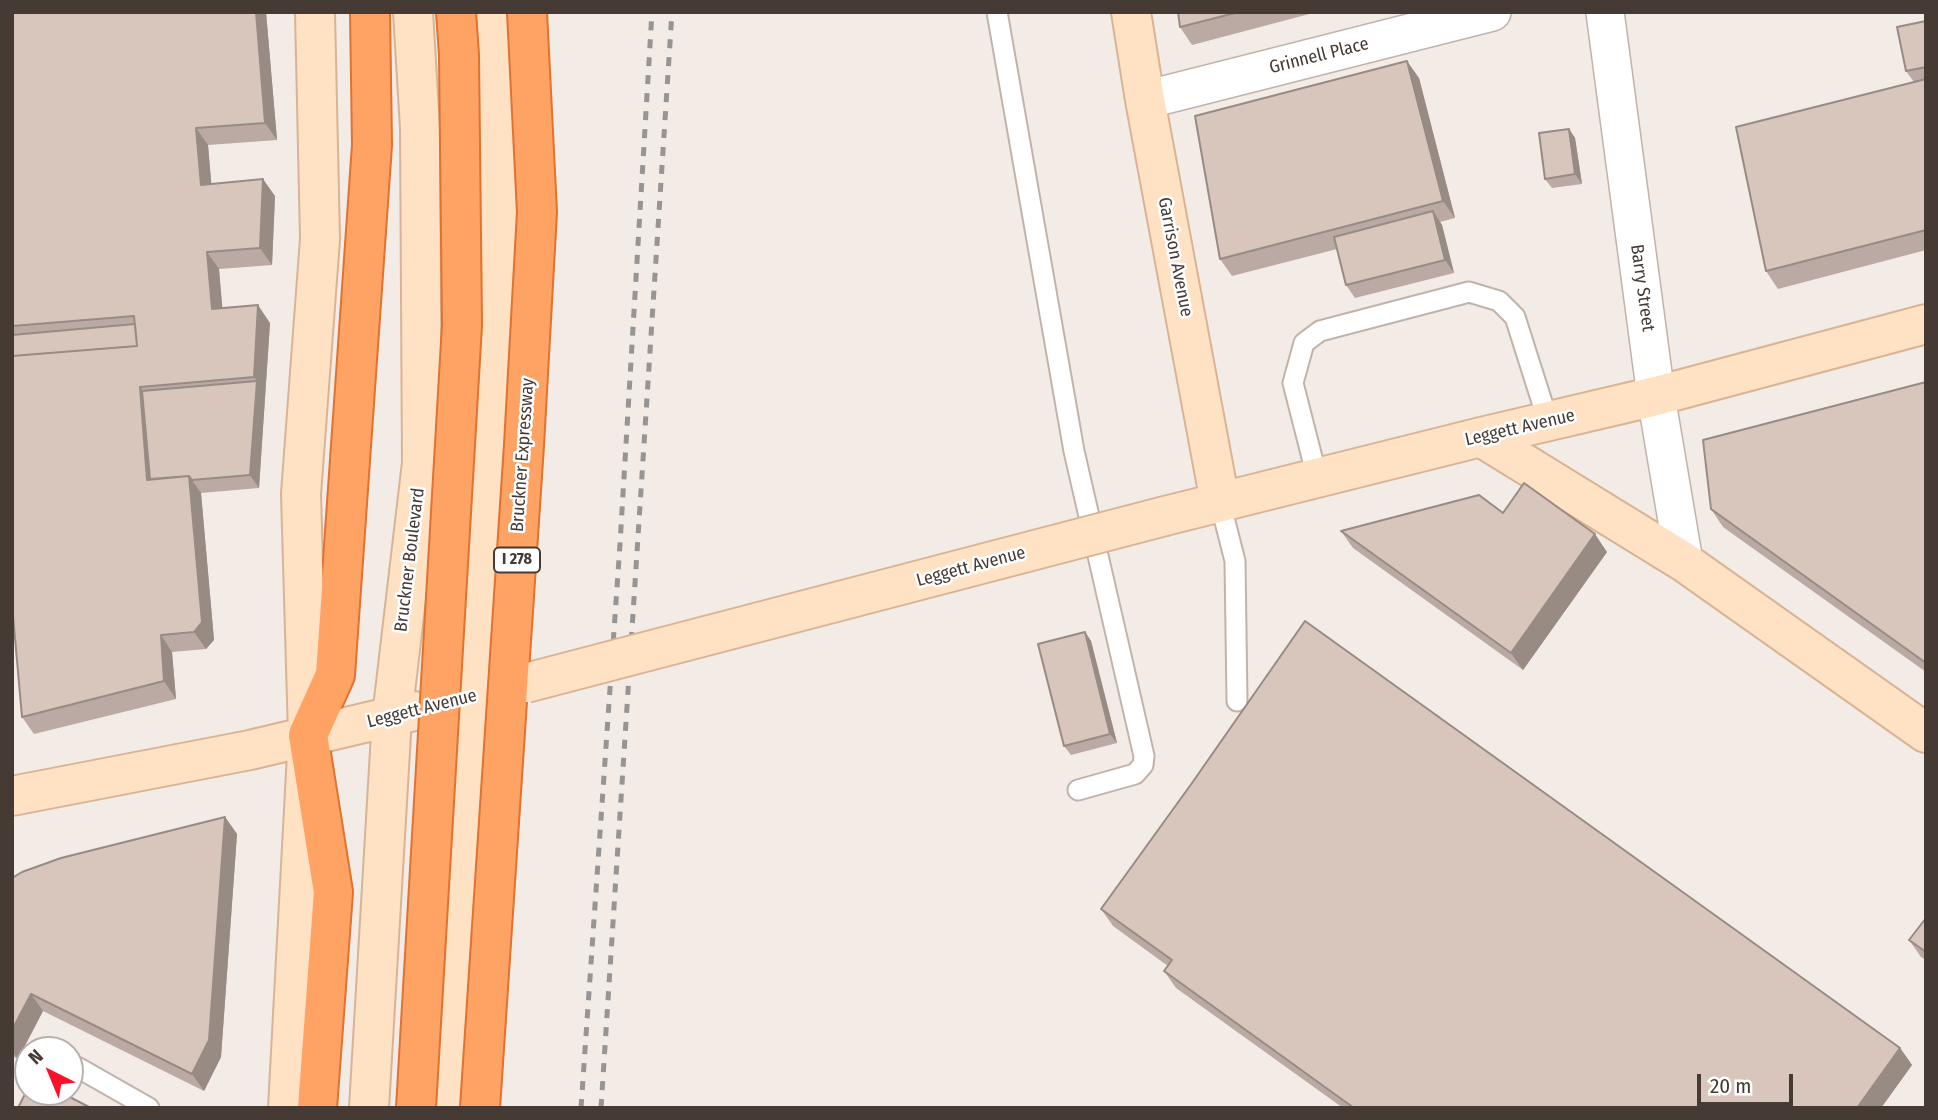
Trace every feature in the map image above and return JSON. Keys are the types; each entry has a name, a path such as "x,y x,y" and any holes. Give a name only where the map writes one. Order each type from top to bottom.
{"highway":[{"path":"294,1106 334,892 308,735 335,675 372,145 370,12"},
{"path":"416,1108 462,325 457,12"},
{"name":"Bruckner Expressway","path":"480,1108 537,212 527,12"}],"main road":[{"path":"308,735 301,494 320,239 315,12"},
{"name":"Bruckner Boulevard","path":"369,1108 392,717 422,463 420,128 413,12"},
{"path":"446,1108 475,695 498,233 489,12"},
{"name":"Garrison Avenue","path":"1131,12 1220,502"},
{"name":"Leggett Avenue","path":"12,796 250,750 392,717 1165,516 1656,396 1926,324"},
{"path":"1481,437 1684,562 1926,733"}],"street":[{"name":"Grinnell Place","path":"1145,100 1492,12"},
{"name":"Barry Street","path":"1605,12 1656,396 1684,562"}],"lane":[{"path":"997,12 1074,451 1144,757 1143,765 1135,774 1078,790"},
{"path":"1317,478 1293,383 1304,343 1320,331 1469,292 1499,300 1515,317 1548,421"},
{"path":"1220,502 1235,561 1237,701"},
{"path":"84,1071 149,1108"}],"building":[{"path":"12,12 256,12 265,123 196,128 201,185 263,179 260,248 207,252 212,309 258,305 254,377 140,387 147,480 189,476 202,622 194,632 161,635 164,681 22,717 12,604 12,356 137,346 134,316 12,326"},
{"path":"1178,12 1239,12 1180,27"},
{"path":"1926,21 1926,67 1906,71 1897,27"},
{"path":"1407,61 1443,201 1220,259 1195,116"},
{"path":"1926,79 1926,230 1766,271 1736,127"},
{"path":"1569,129 1575,174 1545,179 1539,133"},
{"path":"1433,211 1445,260 1346,285 1334,237"},
{"path":"135,324 137,346 12,356 12,335"},
{"path":"257,381 250,475 192,480 189,476 150,479 142,391"},
{"path":"1926,382 1926,663 1711,509 1703,440"},
{"path":"1524,483 1595,534 1511,653 1341,531 1479,495 1503,513"},
{"path":"1305,621 1900,1048 1857,1108 1354,1108 1164,971 1172,960 1101,909"},
{"path":"1085,632 1110,734 1064,746 1038,644"},
{"path":"225,817 209,1040 192,1074 31,994 12,1030 12,878 61,858"},
{"path":"1926,918 1926,952 1909,940"},
{"path":"84,1104 91,1108 18,1108"}],"railway":[{"path":"581,1108 620,544 652,12"},
{"path":"601,1108 672,12"}]}
